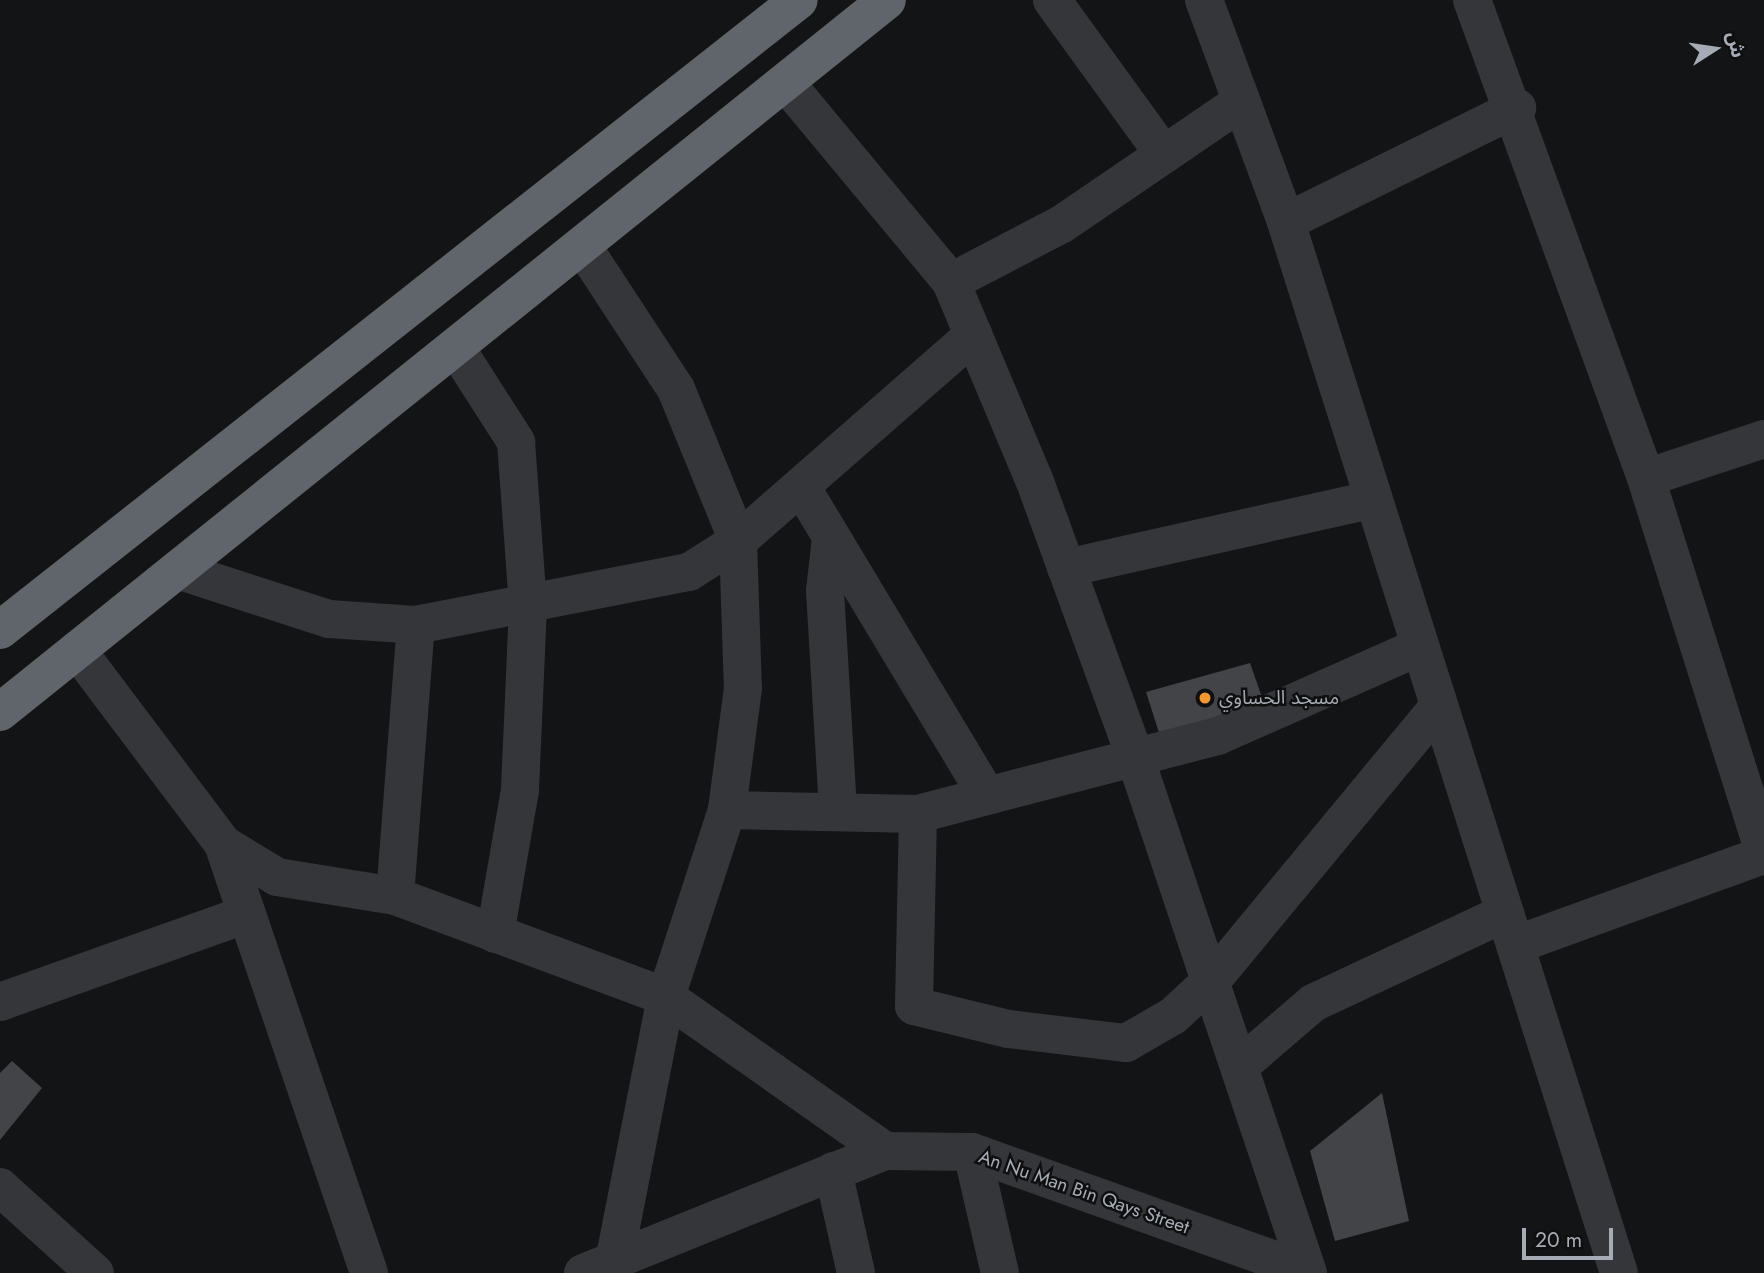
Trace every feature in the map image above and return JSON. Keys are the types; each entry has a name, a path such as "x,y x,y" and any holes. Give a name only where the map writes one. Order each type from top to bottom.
{"highway":[{"path":"0,630 800,0"},
{"path":"0,712 583,247 887,0"}],"street":[{"path":"1052,0 1164,155"},
{"path":"1203,0 1286,222 1371,500 1619,1273"},
{"path":"1241,1065 1313,1003 1510,929 1764,854 1646,478 1517,108 1472,0"},
{"path":"786,83 951,282 1066,568 1136,760 1214,978 1307,1272"},
{"path":"951,282 1062,224 1241,102"},
{"path":"1286,222 1517,108"},
{"path":"583,247 676,389 738,541 743,688 727,810 666,998 599,1266"},
{"path":"177,570 329,619 416,625 528,606 689,572 738,541 802,488 973,335"},
{"path":"456,348 516,442 528,606 520,790 495,934"},
{"path":"1646,478 1764,439"},
{"path":"802,488 987,796"},
{"path":"1066,568 1371,500"},
{"path":"831,538 825,591 838,813"},
{"path":"395,896 416,625"},
{"path":"727,810 918,814 1136,760 1218,736 1419,647"},
{"path":"77,650 223,844 369,1273"},
{"path":"918,814 914,1006 1007,1029 1126,1043 1173,1016 1214,978 1438,707"},
{"path":"223,844 277,877 395,896 666,998 885,1151"},
{"path":"0,1002 247,914"},
{"name":"An Nu Man Bin Qays Street","path":"599,1266 885,1151 972,1152 1307,1272"},
{"path":"972,1152 1000,1273"},
{"path":"833,1171 856,1273"},
{"path":"4,1198 95,1273"}],"building":[{"name":"مسجد الحساوي","path":"1250,663 1264,703 1162,742 1146,692"},
{"path":"12,1061 42,1088 0,1140 0,1073"},
{"path":"1382,1093 1409,1221 1335,1241 1310,1151"}],"place":[{"name":"مسجد الحساوي","path":"1205,698"}]}
